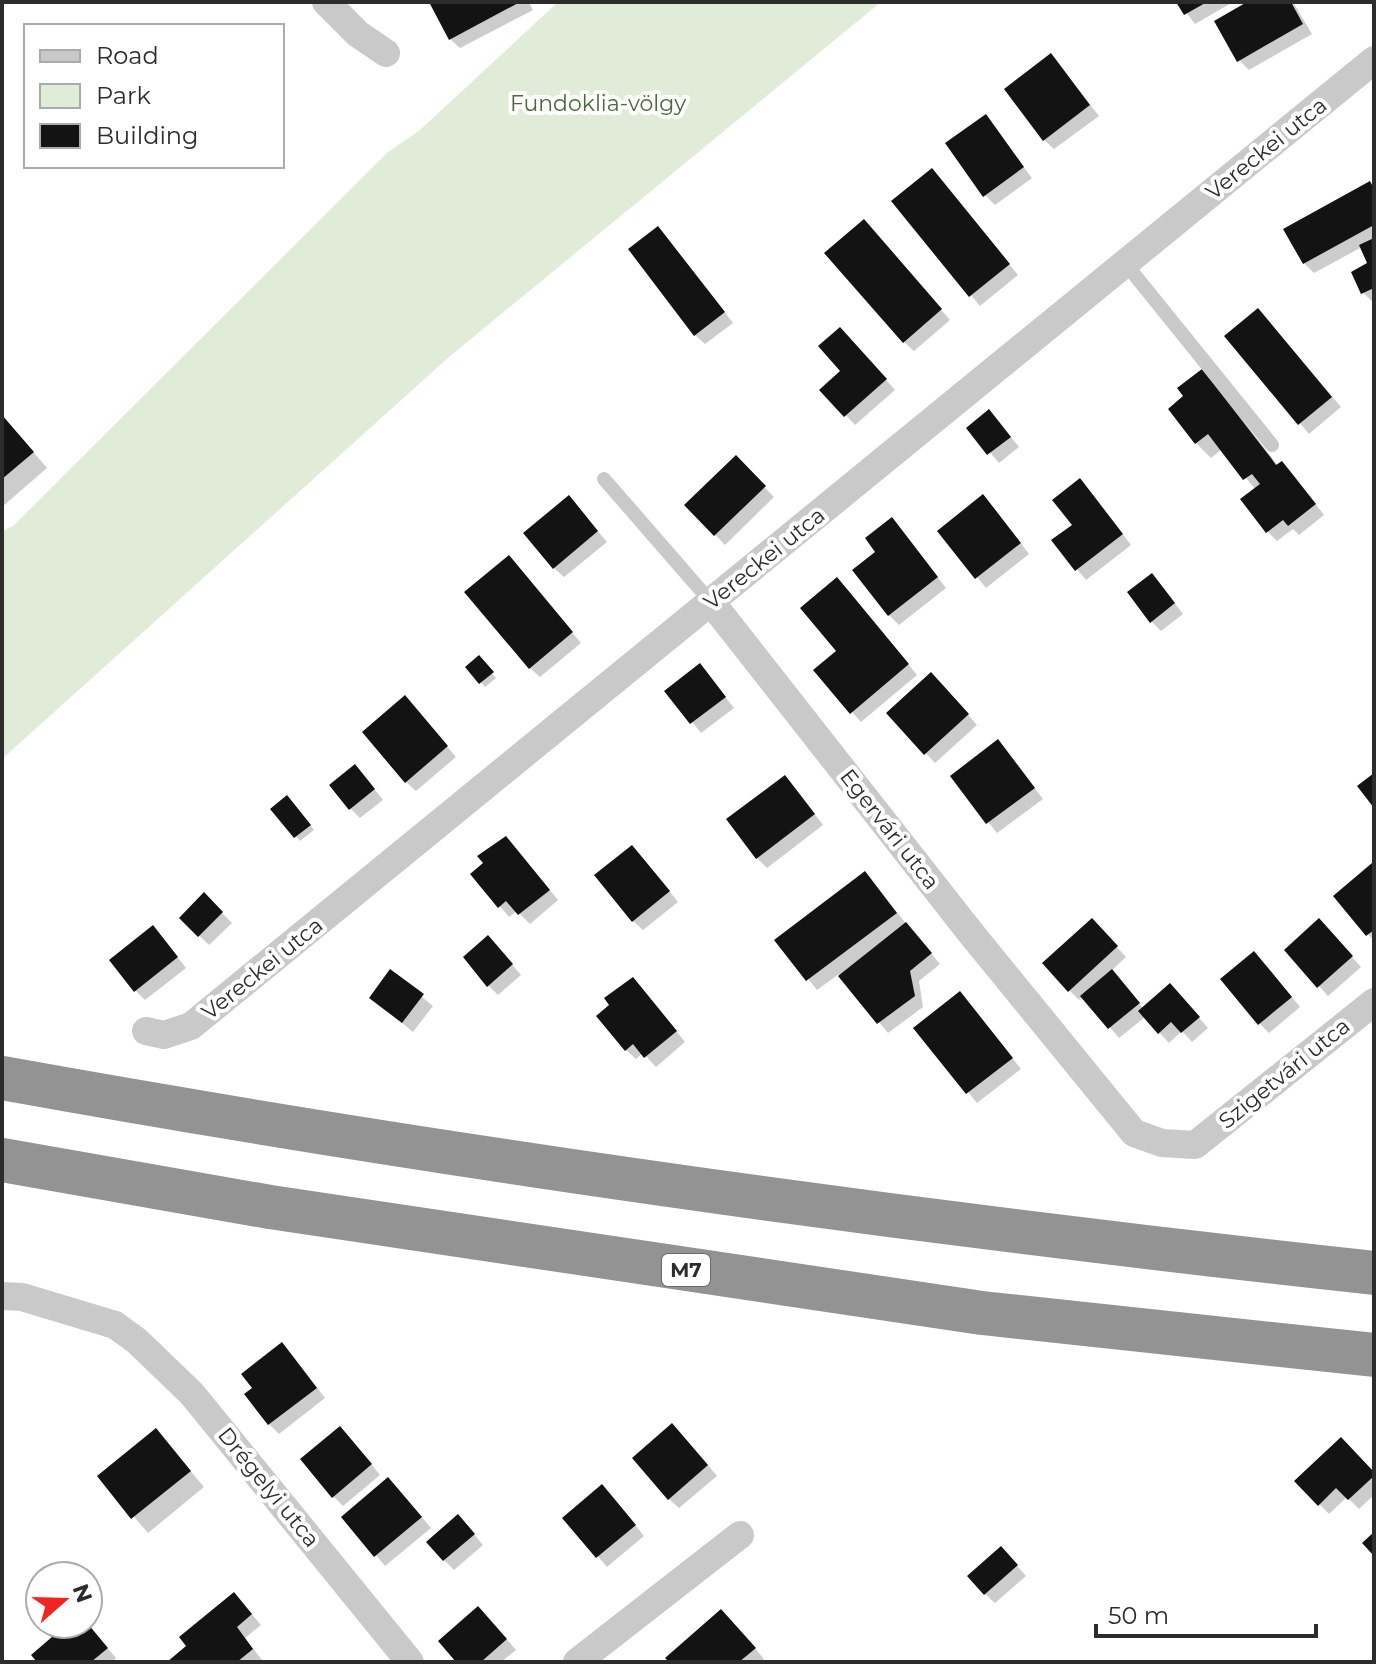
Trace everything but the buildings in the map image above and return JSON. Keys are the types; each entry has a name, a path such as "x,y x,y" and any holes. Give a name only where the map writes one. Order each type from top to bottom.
{"highway":[{"path":"2,1078 209,1116 599,1176 1374,1273"},
{"name":"M7","path":"2,1160 270,1207 982,1313 1374,1355"}],"street":[{"path":"326,2 358,34 386,53"},
{"name":"Vereckei utca","path":"146,1031 164,1035 191,1026 1374,60"},
{"name":"Egervári utca","path":"711,602 970,932 1134,1133 1162,1143 1195,1145"},
{"name":"Szigetvári utca","path":"1195,1145 1374,1002"},
{"name":"Drégelyi utca","path":"2,1296 22,1297 115,1325 137,1341 192,1394 410,1662"},
{"path":"577,1662 740,1535"}],"lane":[{"path":"1125,263 1272,445"},
{"name":"Egervári utca","path":"604,479 711,602"}],"green space":[{"name":"Fundoklia-völgy","path":"558,2 881,2 449,357 2,759 2,531 13,526 388,152 420,130"}]}
